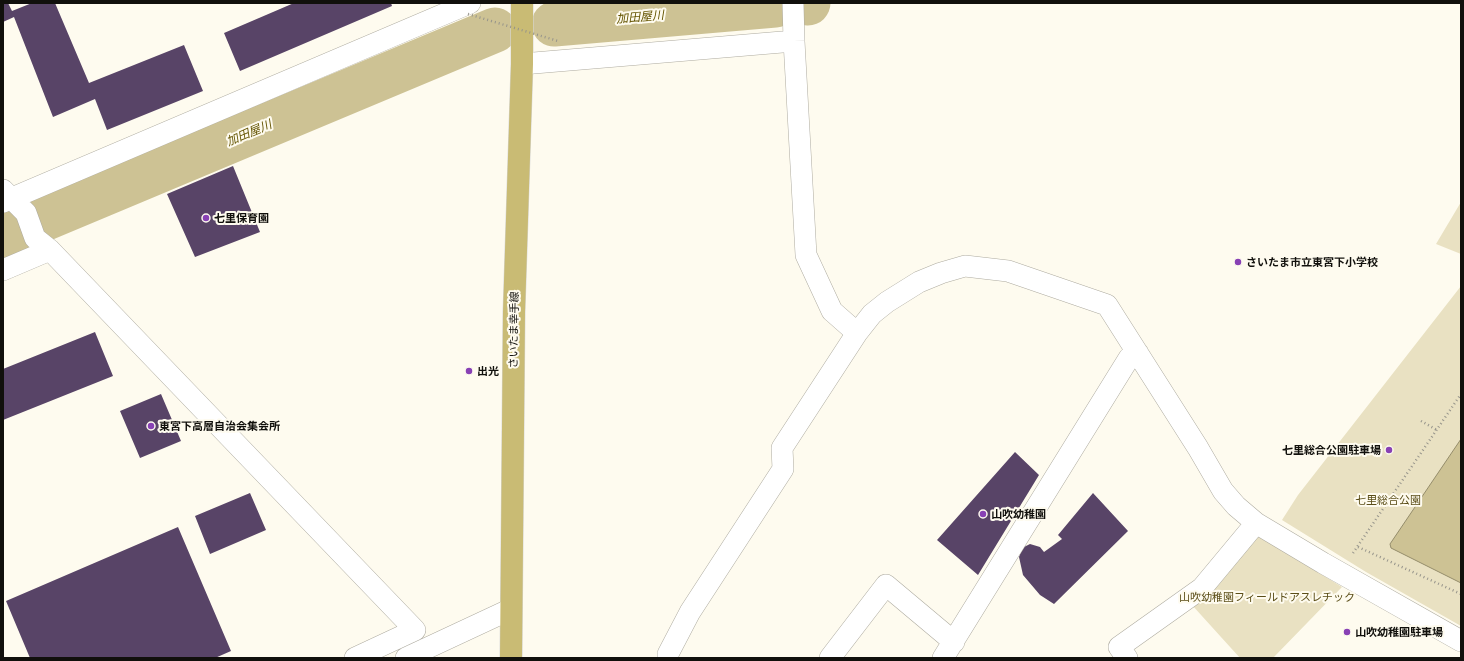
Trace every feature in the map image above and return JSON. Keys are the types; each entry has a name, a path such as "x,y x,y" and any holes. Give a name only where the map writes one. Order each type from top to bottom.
{"main road":[{"name":"さいたま幸手線","path":"510,658 514,312 522,64 522,3"}],"street":[{"path":"793,3 806,255 832,311 857,333"},
{"path":"355,658 415,630 43,244 11,201 469,8"},
{"path":"522,64 794,41"},
{"path":"3,270 43,244"},
{"path":"668,658 668,654 690,612 782,469 782,448 857,333 872,314 887,302 919,282 941,273 965,266 1008,270 1107,305 1198,448 1223,491 1236,506 1256,524 1461,640"},
{"path":"830,658 886,585 949,650 1129,358 1138,353"},
{"path":"1127,658 1119,647 1202,588 1256,524"},
{"path":"406,658 511,610"}],"path":[{"path":"469,8 558,41"},
{"path":"1340,572 1461,394"},
{"path":"1421,421 1437,430"},
{"path":"1358,547 1461,594"}],"green space":[{"path":"1461,202 1461,254 1436,244"},
{"name":"七里総合公園","path":"1461,286 1461,626 1366,572 1282,520 1298,495"},
{"name":"山吹幼稚園フィールドアスレチック","path":"1256,534 1342,587 1273,658 1240,658 1192,605"}],"shaded area":[{"path":"1461,439 1461,583 1391,548 1390,544"}],"building":[{"path":"3,3 8,3 12,11 32,3 55,3 89,83 184,45 203,91 107,130 95,99 53,117 14,17 3,22"},
{"path":"294,3 391,3 392,6 240,71 224,33"},
{"path":"233,166 260,232 195,257 167,194"},
{"path":"95,332 113,376 3,420 3,369"},
{"name":"東宮下高層自治会集会所","path":"161,394 181,441 140,458 120,411"},
{"path":"1015,452 1039,475 978,575 937,540"},
{"path":"250,493 266,530 210,554 195,516"},
{"path":"1093,493 1128,531 1054,604 1040,595 1023,575 1019,557 1022,548 1030,544 1040,547 1044,552 1062,539 1058,535"},
{"path":"178,527 231,651 215,658 30,658 6,601"}],"waterway":[{"name":"加田屋川","path":"554,24 775,5"},
{"name":"加田屋川","path":"3,236 495,30"}],"place":[{"name":"七里保育園","path":"206,218"},
{"name":"さいたま市立東宮下小学校","path":"1238,262"},
{"name":"出光","path":"469,371"},
{"name":"東宮下高層自治会集会所","path":"151,426"},
{"name":"七里総合公園駐車場","path":"1389,450"},
{"name":"山吹幼稚園","path":"983,514"},
{"name":"山吹幼稚園駐車場","path":"1347,632"}]}
